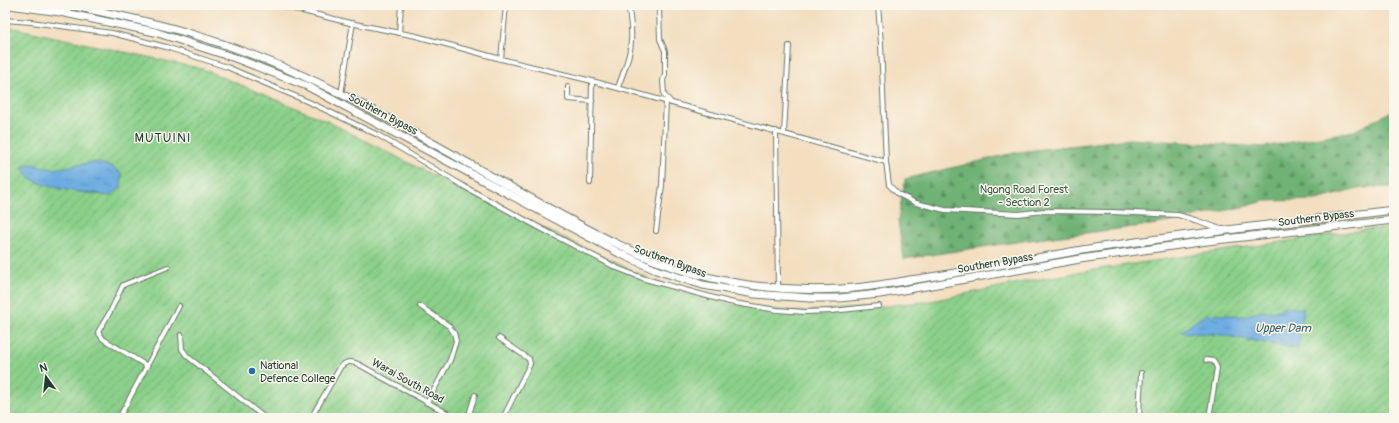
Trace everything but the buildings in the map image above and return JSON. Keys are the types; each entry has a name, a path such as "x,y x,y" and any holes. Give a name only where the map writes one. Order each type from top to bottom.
{"highway":[{"name":"Southern Bypass","path":"10,5 60,12 155,32 235,58 308,86 619,253 656,270 703,285 755,294 810,298 863,296 944,284 1096,257 1207,241 1394,220"},
{"name":"Southern Bypass","path":"69,5 125,16 185,32 272,63 311,79 579,225 649,258 689,272 730,282 807,290 861,287 942,275 1080,251 1223,230 1394,210"}],"street":[{"path":"278,5 618,87 886,162"},
{"path":"399,33 401,5"},
{"path":"501,59 506,5"},
{"path":"618,87 627,65 630,50 632,25 628,5"},
{"path":"878,5 886,162 891,188 908,200 940,210 1019,214 1043,211 1178,215 1223,230"},
{"path":"658,8 660,39 665,51 664,95 672,102"},
{"path":"5,20 112,33 166,47 227,67 298,97 378,135 465,187 542,230 617,268 645,279 729,302 776,310 804,312 832,311 879,306"},
{"path":"341,94 353,23"},
{"path":"784,133 789,46"},
{"path":"590,183 592,81"},
{"path":"568,87 568,99 592,101"},
{"path":"656,230 662,185 666,101"},
{"path":"776,131 778,288"},
{"path":"147,366 103,339 98,332 110,312 123,285 168,267"},
{"path":"119,418 179,306"},
{"path":"420,306 449,326 454,333 456,341 450,360 427,403"},
{"path":"181,335 182,349 187,356 265,418"},
{"path":"499,338 529,359 530,364 503,418"},
{"path":"1206,360 1214,361 1217,368 1209,418"},
{"name":"Warai South Road","path":"311,418 341,366 345,362 358,364 456,418"},
{"path":"1139,418 1142,373"},
{"path":"468,418 475,395"}],"green space":[{"path":"5,28 14,28 203,69 327,121 452,185 665,286 728,304 794,312 877,307 931,301 1028,281 1099,269 1369,229 1394,228 1394,418 5,418"},
{"name":"Ngong Road Forest - Section 2","path":"1394,110 1394,187 1362,188 1316,200 1265,201 1243,207 1158,224 1022,241 904,259 898,221 905,179 1018,152 1129,139 1263,147 1354,131"}],"water":[{"path":"96,162 112,167 122,174 121,187 111,196 67,190 43,184 27,175 22,167 30,164 53,169"},
{"name":"Upper Dam","path":"1287,307 1304,309 1298,349 1222,335 1181,332 1206,314 1244,316 1264,311 1272,312"}],"place":[{"name":"National Defence College","path":"252,371"}],"district":[{"name":"MUTUINI","path":"163,138"}]}
